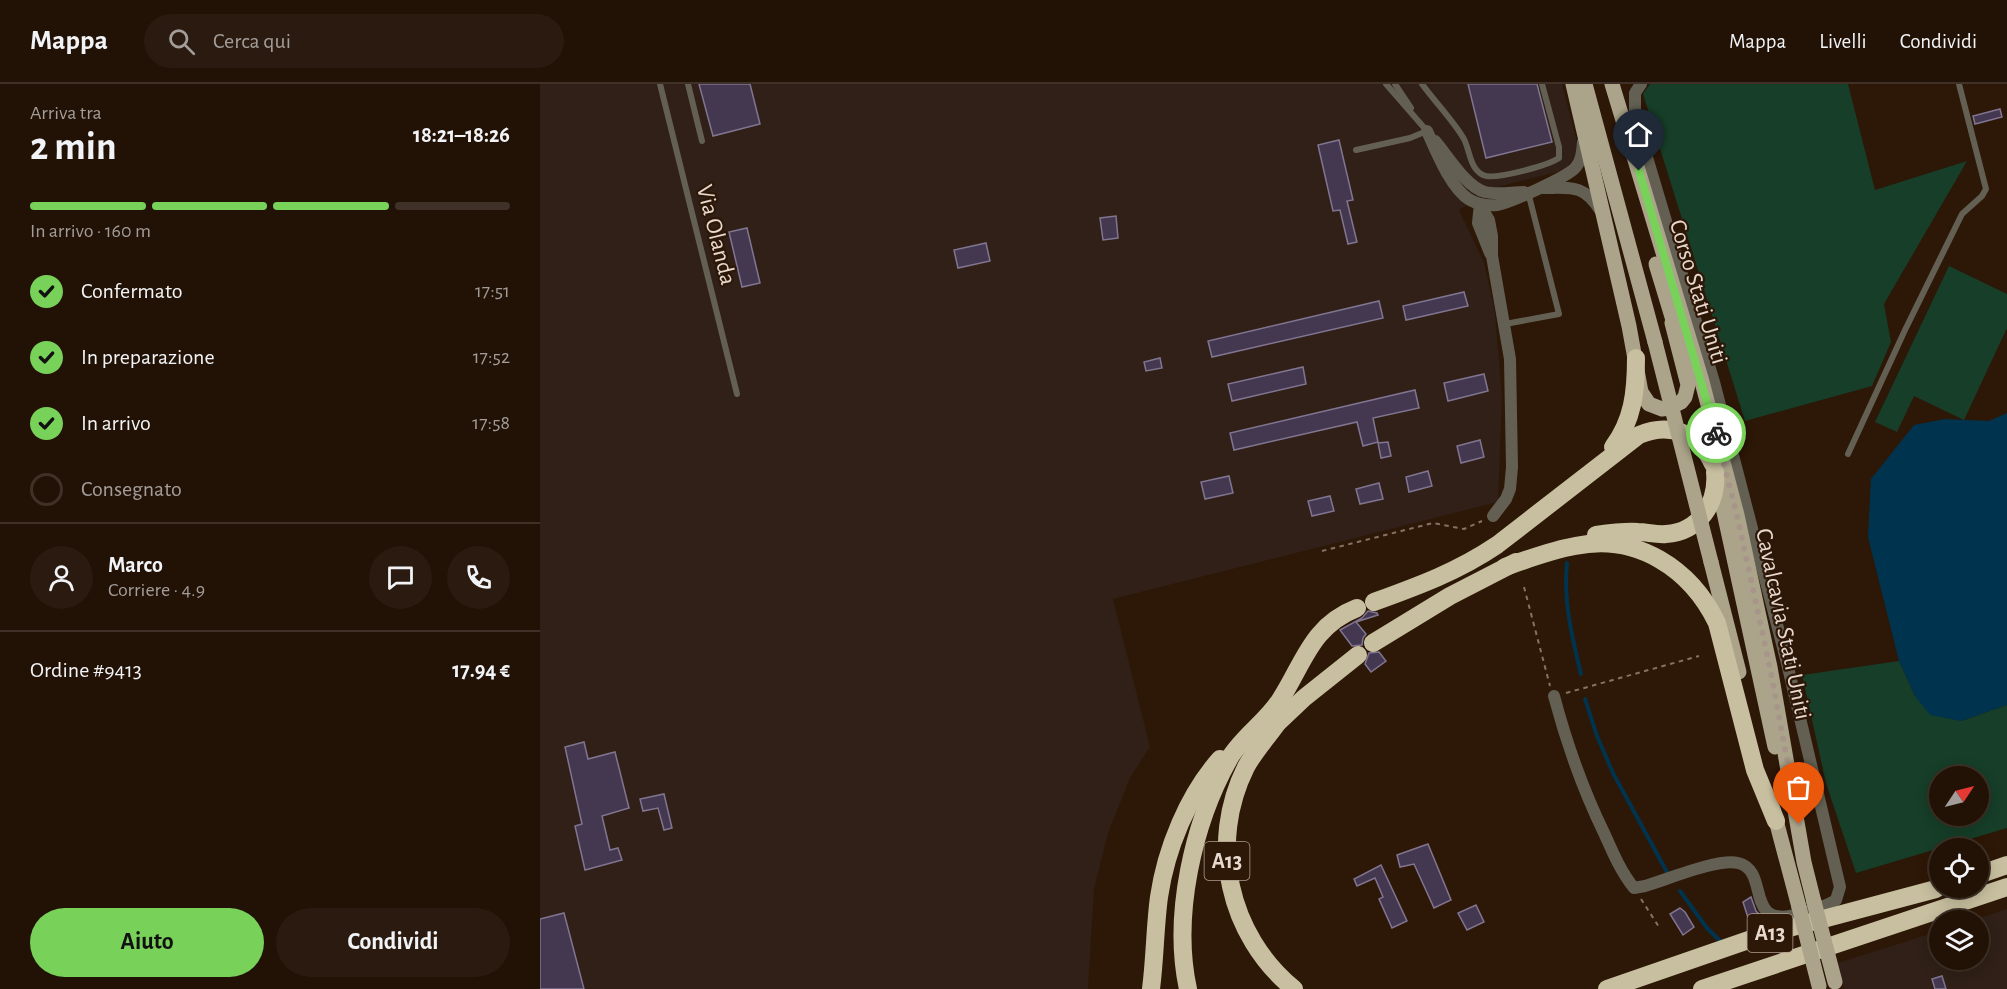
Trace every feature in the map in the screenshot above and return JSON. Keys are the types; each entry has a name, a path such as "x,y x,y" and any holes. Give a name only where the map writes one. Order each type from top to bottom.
{"highway":[{"path":"1582,479 1623,434 1634,400 1636,358"},
{"path":"1188,989 1184,945 1184,908 1188,875 1207,806 1230,757 1278,704 1314,638 1344,613 1418,587 1473,561 1639,435 1657,429 1675,430 1688,435 1704,448 1714,468 1716,488 1712,503 1703,517 1689,528 1667,534 1621,532 1579,538 1550,546 1450,596 1373,644"},
{"path":"1505,567 1577,545 1616,544 1635,547 1653,555 1685,577 1709,607 1717,623 1755,770 1776,821"},
{"path":"1222,774 1304,698 1358,655"},
{"path":"1151,989 1159,897 1171,849 1183,820 1198,790 1218,761 1278,704"},
{"name":"A13","path":"1276,725 1248,764 1236,792 1228,833 1227,866 1232,894 1242,923 1268,964 1294,989"},
{"path":"1989,871 2007,865"},
{"name":"A13","path":"1702,989 2007,887"},
{"name":"A13","path":"1607,989 1762,935 1929,890"},
{"name":"A13","path":"1642,989 1929,891"}],"main road":[{"path":"1573,84 1636,358 1641,392 1649,404 1662,409 1681,402 1687,391 1687,378 1610,84"},
{"path":"1585,84 1712,562 1819,988"},
{"name":"Corso Stati Uniti","path":"1610,84 1701,378 1737,515"},
{"path":"1664,294 1689,369 1714,468 1787,807 1804,862"},
{"name":"Cavalcavia Stati Uniti","path":"1737,515 1770,668 1804,862 1836,985"}],"street":[{"path":"1554,696 1566,742 1585,794 1620,867 1634,888 1719,863 1738,863 1747,868 1754,878 1765,911 1773,917 1786,918 1828,905 1836,900 1840,887 1787,663 1714,382 1635,117 1635,93 1641,84"},
{"path":"1426,131 1474,187 1484,191 1570,188 1584,191 1592,197 1604,217"},
{"path":"1426,131 1440,160 1458,188 1468,199 1480,205 1496,205 1511,201 1568,174 1576,167 1582,156 1584,132"},
{"path":"1484,191 1480,205 1489,220 1492,256 1510,359 1512,467 1510,489 1506,499 1492,516"}],"lane":[{"name":"Via Olanda","path":"660,84 737,394"},
{"path":"688,84 702,141"},
{"path":"1386,84 1426,131"},
{"path":"1395,84 1426,131"},
{"path":"1422,84 1464,140 1476,169 1484,176 1493,177 1542,165 1558,158 1559,147 1542,84"},
{"path":"1848,454 1962,214 1982,196 1986,189 1959,84"},
{"path":"1356,150 1410,138 1426,131"},
{"path":"1505,324 1559,314 1533,190"}],"path":[{"path":"1322,550 1433,523 1464,529 1492,516"},
{"path":"1524,587 1554,696 1699,656"},
{"path":"1634,888 1659,927"}],"shaded area":[{"path":"540,84 1562,84 1579,150 1565,170 1497,187 1459,210 1484,263 1495,313 1502,397 1498,502 1113,599 1150,747 1130,778 1108,833 1094,889 1088,989 540,989"},
{"path":"2007,909 2007,989 1844,989 1838,963 1929,934 1929,970 1989,970 1989,915"}],"green space":[{"path":"1650,84 1848,84 1875,190 1967,161 1884,304 1891,342 1872,386 1745,421 1643,94"},
{"path":"1949,266 2007,294 2007,328 1964,420 1914,396 1897,432 1875,422"},
{"path":"1899,661 1915,696 1961,721 2007,705 2007,828 1973,838 1929,838 1929,851 1856,873 1826,783 1802,675"}],"water":[{"path":"2007,413 2007,705 1961,721 1930,715 1915,696 1899,661 1868,537 1871,479 1914,425 1945,419 1989,421"}],"building":[{"path":"699,84 750,84 760,124 713,136"},
{"path":"1468,84 1537,84 1552,142 1486,158"},
{"path":"2000,109 2002,117 1975,124 1973,116"},
{"path":"1339,140 1353,200 1347,201 1357,242 1348,244 1340,210 1333,211 1318,145"},
{"path":"1116,216 1118,238 1103,240 1100,218"},
{"path":"747,228 760,283 742,287 729,232"},
{"path":"986,243 990,261 958,268 954,250"},
{"path":"1464,292 1468,306 1406,320 1403,306"},
{"path":"1379,301 1383,318 1212,357 1208,341"},
{"path":"1160,358 1162,368 1146,371 1144,362"},
{"path":"1303,367 1306,384 1232,401 1228,384"},
{"path":"1484,374 1488,391 1448,401 1444,383"},
{"path":"1415,390 1419,408 1373,418 1378,442 1363,446 1357,422 1234,450 1230,433"},
{"path":"1480,440 1484,457 1461,463 1457,446"},
{"path":"1388,442 1391,456 1381,458 1378,443"},
{"path":"1428,471 1432,486 1409,492 1406,477"},
{"path":"1229,476 1233,493 1205,499 1201,482"},
{"path":"1379,483 1383,499 1360,504 1356,489"},
{"path":"1330,496 1334,511 1312,516 1308,501"},
{"path":"1368,611 1378,615 1356,622 1366,634 1362,645 1352,646 1340,630 1362,618"},
{"path":"1379,652 1386,661 1371,672 1365,664 1369,653"},
{"path":"584,742 588,759 615,752 629,808 602,816 610,850 618,848 622,860 585,870 575,826 582,824 565,747"},
{"path":"664,794 672,828 664,830 658,808 643,811 640,799"},
{"path":"1428,844 1451,900 1434,908 1414,864 1400,867 1397,855"},
{"path":"1381,865 1407,921 1392,928 1379,899 1383,897 1375,878 1357,886 1354,879"},
{"path":"1751,897 1764,923 1751,927 1743,902"},
{"path":"1476,905 1484,922 1467,930 1458,913"},
{"path":"1680,908 1694,927 1683,935 1670,914"},
{"path":"564,913 584,989 540,989 540,919"},
{"path":"1942,976 1946,989 1935,989 1932,979"}],"waterway":[{"path":"1567,563 1567,605 1581,674"},
{"path":"1585,699 1597,736 1613,773 1668,874"},
{"path":"1680,891 1707,928 1723,944"}],"way so far":[{"path":"1716,433 1737,515 1770,668 1799,824"}],"route":[{"path":"1639,171 1716,433"}]}
